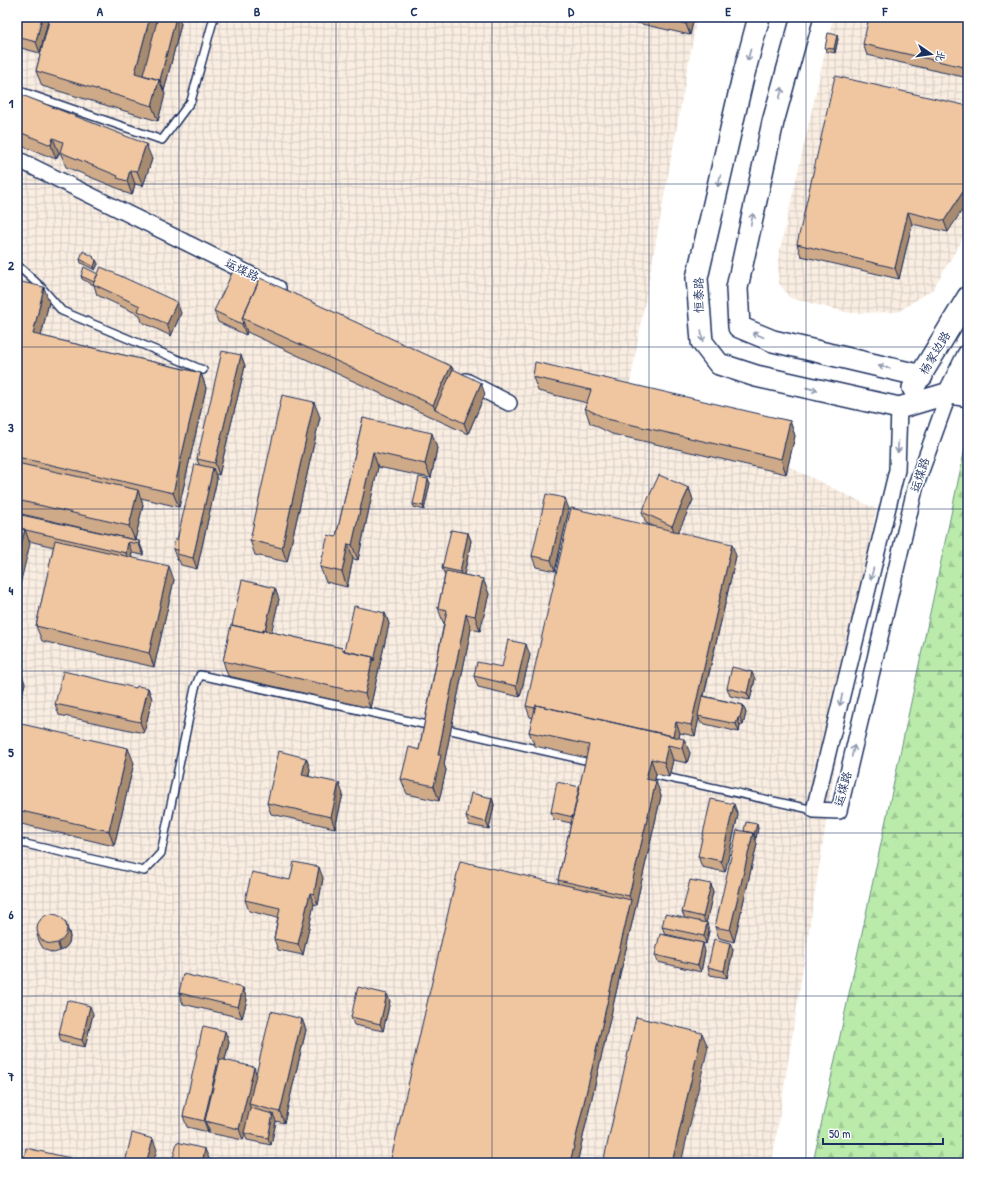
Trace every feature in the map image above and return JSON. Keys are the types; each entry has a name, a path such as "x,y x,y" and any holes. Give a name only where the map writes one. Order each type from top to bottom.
{"street":[{"name":"恒泰路","path":"759,17 742,81 697,278 702,342 719,364 756,376 900,408"},
{"path":"802,17 773,122 737,288 739,327 773,342 922,376"},
{"name":"运煤路","path":"17,159 291,295"},
{"name":"杨家边路","path":"900,408 922,376 968,297"},
{"path":"900,408 959,395 968,355"},
{"path":"453,375 509,403"},
{"name":"运煤路","path":"900,408 896,470 814,810 839,812 916,485 959,395"}],"lane":[{"path":"17,90 162,140 191,101 214,17"},
{"path":"17,265 41,287 62,311 203,370"},
{"path":"17,842 144,871 161,853 195,688 200,675 432,726"},
{"path":"451,730 594,762"},
{"path":"656,776 814,810"}],"shaded area":[{"path":"17,17 697,17 629,389 876,509 772,1163 17,1163"},
{"path":"833,17 968,17 968,230 933,289 898,312 850,313 790,298 778,282 778,259"}],"green space":[{"path":"967,439 968,1163 813,1163"}],"building":[{"path":"17,17 42,17 36,42 17,37"},
{"path":"50,17 150,17 135,73 159,80 152,106 36,71"},
{"path":"158,17 176,17 160,80 143,75"},
{"path":"654,17 687,17 686,24"},
{"path":"869,17 968,17 968,68 863,44"},
{"path":"828,33 837,35 834,49 825,48"},
{"path":"835,76 968,106 968,184 944,221 908,212 895,268 797,244"},
{"path":"17,93 146,144 137,171 130,170 127,181 117,178 118,176 60,152 63,142 53,138 51,145 17,131"},
{"path":"83,251 94,257 93,258 96,260 94,267 80,259"},
{"path":"84,267 98,274 94,282 81,276"},
{"path":"101,267 177,302 167,324 138,311 140,306 93,284"},
{"path":"234,269 259,281 242,318 242,324 214,311"},
{"path":"260,278 451,366 433,405 242,318"},
{"path":"17,281 44,287 33,334 201,373 173,493 17,457 17,402 20,391 17,391"},
{"path":"222,351 241,355 215,463 197,459"},
{"path":"535,362 790,421 781,459 607,419 585,408 591,390 533,377"},
{"path":"453,369 481,383 464,423 435,409"},
{"path":"282,395 314,402 282,548 250,540"},
{"path":"363,418 432,433 425,464 373,452 352,545 348,544 342,572 320,567 328,535 336,537"},
{"path":"17,463 138,490 129,526 17,500"},
{"path":"195,464 213,468 193,558 177,554 178,550 173,549 175,539 177,540"},
{"path":"659,475 689,488 672,526 642,512"},
{"path":"419,477 428,479 423,506 413,504"},
{"path":"546,494 565,498 551,560 532,556"},
{"path":"571,508 732,544 691,725 676,722 673,736 536,705 535,708 526,706"},
{"path":"17,514 139,541 139,544 128,542 126,553 17,528"},
{"path":"17,528 25,529 17,561"},
{"path":"451,530 468,533 460,572 442,568"},
{"path":"55,540 169,566 149,653 36,626"},
{"path":"446,571 483,579 475,616 466,614 438,755 441,755 434,786 401,779 409,747 419,750 447,610 438,608"},
{"path":"242,580 275,588 265,630 263,630 263,632 232,625"},
{"path":"354,606 385,613 374,661 373,657 344,651"},
{"path":"231,625 263,632 263,630 342,648 342,650 373,657 365,694 223,661"},
{"path":"508,640 526,644 516,686 474,676 477,662 502,667"},
{"path":"732,667 752,672 747,693 727,688"},
{"path":"63,671 136,688 137,686 148,688 140,722 55,704"},
{"path":"17,674 22,675 18,696 17,696"},
{"path":"702,696 743,705 740,717 738,718 736,724 698,716"},
{"path":"536,705 684,739 682,748 668,745 664,762 651,759 646,779 656,781 629,896 558,880 589,745 529,732"},
{"path":"17,723 128,748 109,831 17,810"},
{"path":"279,751 306,758 302,775 339,783 331,817 267,803"},
{"path":"557,782 580,787 573,817 551,812"},
{"path":"471,793 492,798 486,822 466,817"},
{"path":"711,799 734,804 721,861 698,856"},
{"path":"746,822 757,824 754,834 744,831"},
{"path":"737,830 753,833 730,930 715,927"},
{"path":"460,861 631,900 570,1163 390,1163"},
{"path":"294,862 319,867 314,894 310,893 298,944 274,939 280,908 245,900 252,872 290,880"},
{"path":"690,880 711,884 703,917 682,912"},
{"path":"52,914 63,918 67,929 63,940 52,944 41,940 37,929 41,918"},
{"path":"665,914 707,923 704,936 662,927"},
{"path":"660,934 703,943 698,965 655,955"},
{"path":"714,939 730,943 724,971 708,967"},
{"path":"183,974 243,988 238,1007 179,993"},
{"path":"358,987 387,994 380,1024 351,1017"},
{"path":"67,1000 90,1006 82,1040 59,1034"},
{"path":"271,1011 302,1019 280,1112 249,1104"},
{"path":"636,1017 702,1033 672,1163 603,1163"},
{"path":"203,1026 225,1031 204,1121 183,1116"},
{"path":"220,1059 254,1067 239,1129 205,1121"},
{"path":"250,1108 273,1114 268,1138 244,1133"},
{"path":"132,1133 153,1139 146,1163 125,1163"},
{"path":"177,1142 205,1149 202,1163 172,1163"},
{"path":"26,1148 70,1158 69,1163 23,1163"}]}
